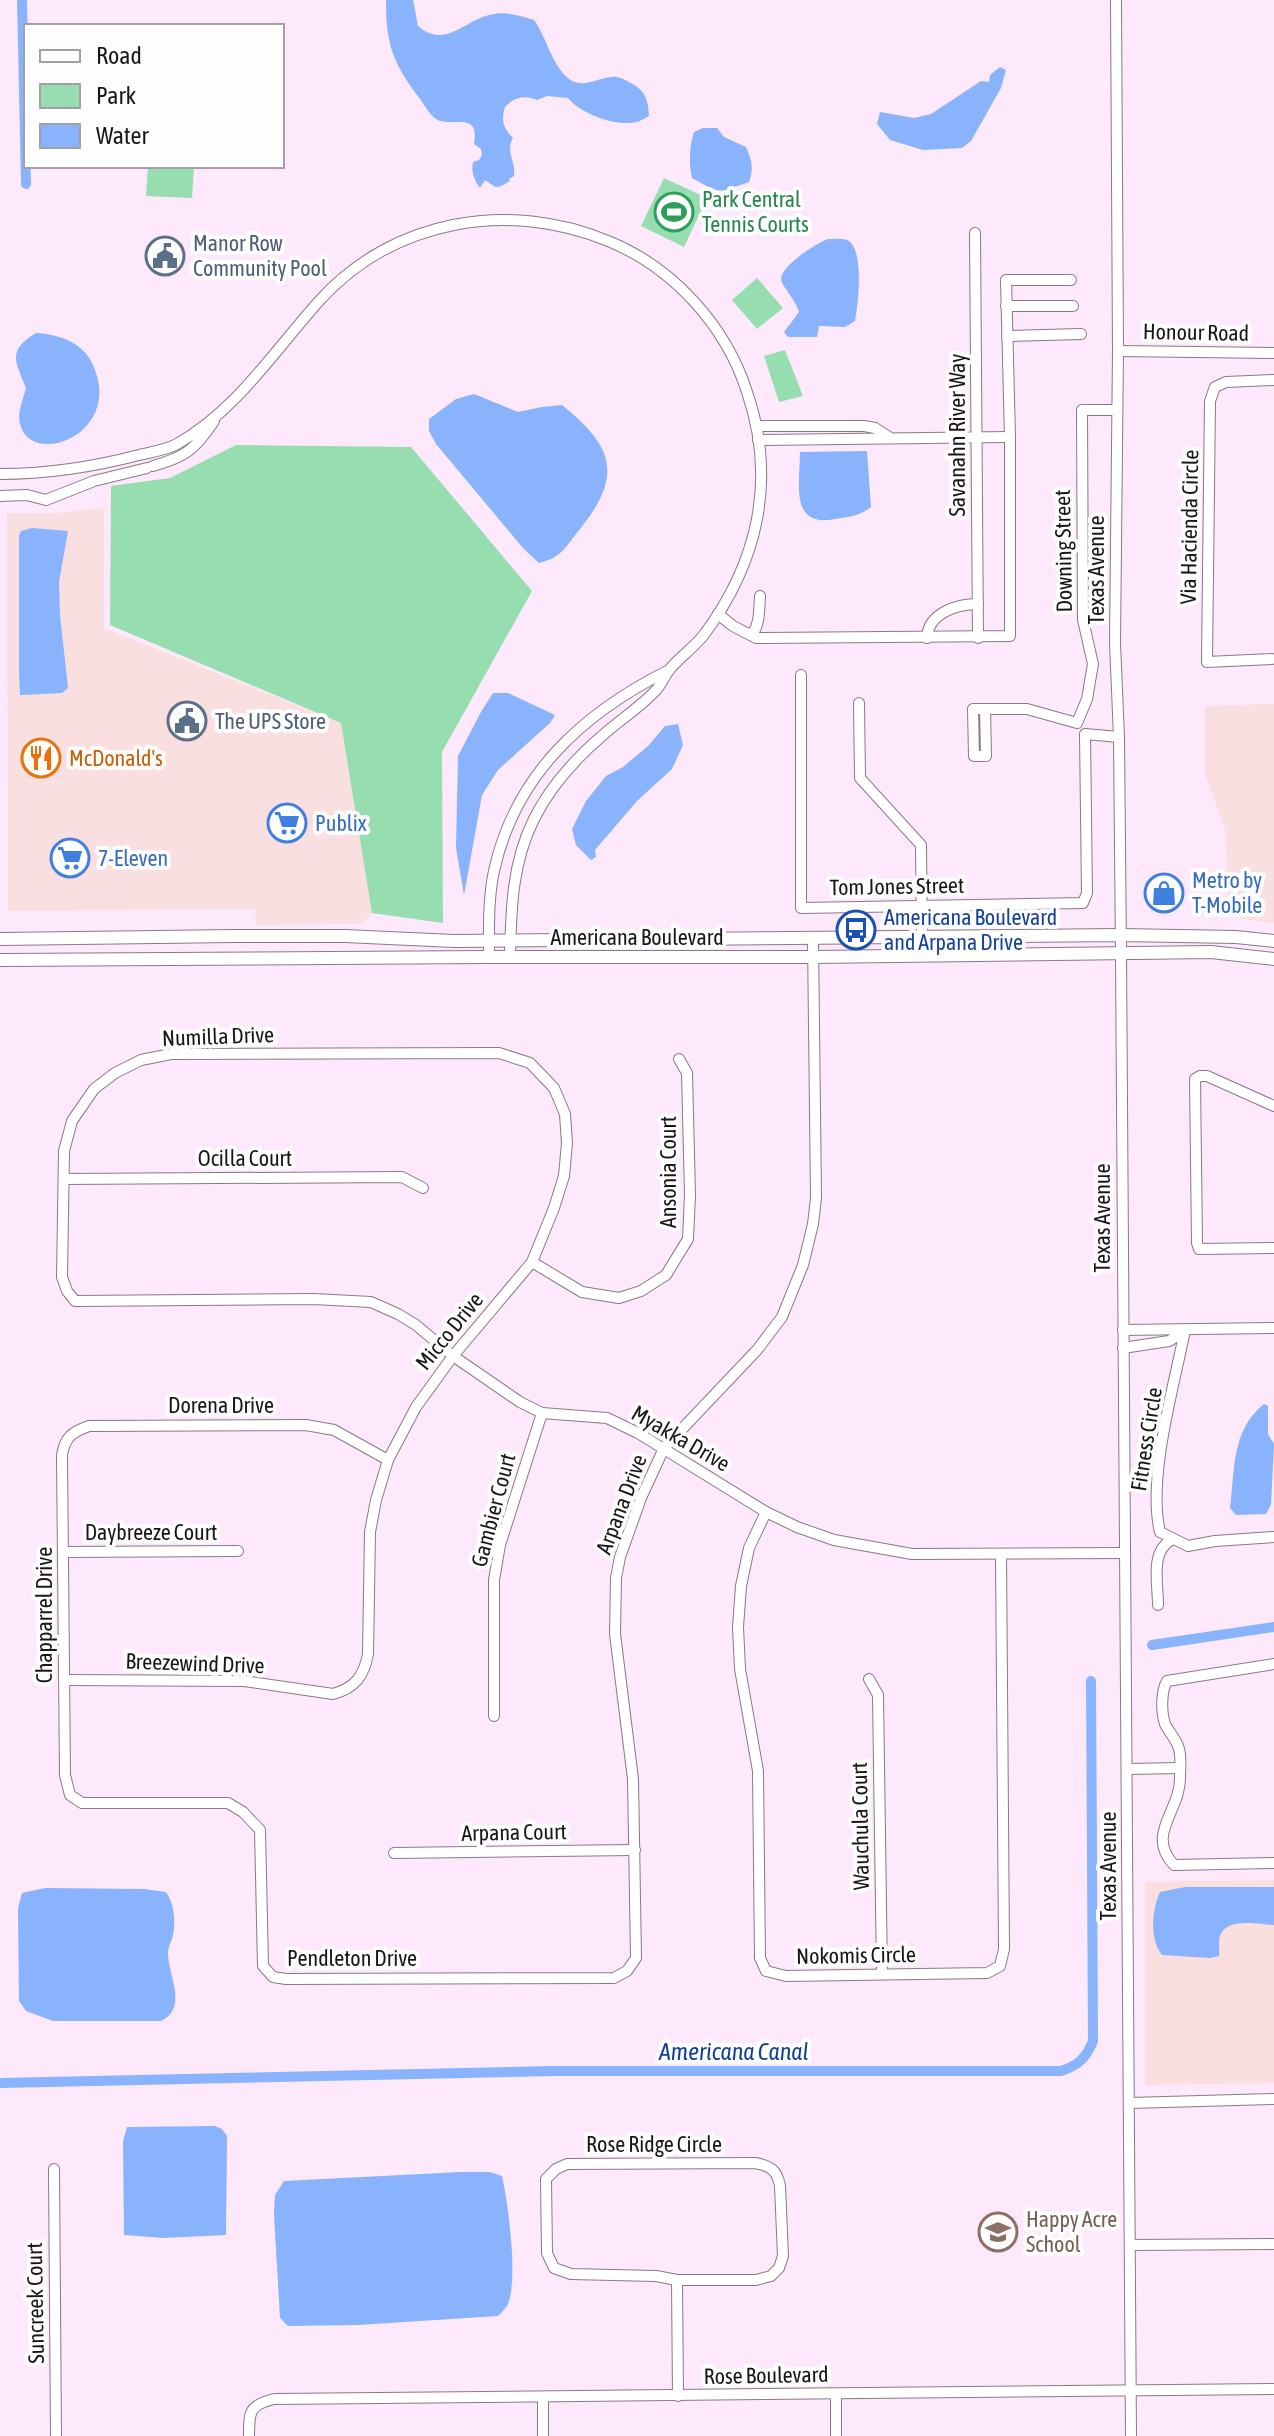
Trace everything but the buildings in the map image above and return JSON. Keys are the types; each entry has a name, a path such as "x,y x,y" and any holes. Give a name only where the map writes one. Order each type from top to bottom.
{"main road":[{"name":"Americana Boulevard","path":"0,939 345,936 510,941 1121,935 1236,937 1274,941"},
{"path":"201,959 222,950 234,936"},
{"path":"345,936 345,958"},
{"name":"Americana Boulevard","path":"0,960 1211,952 1274,959"}],"street":[{"name":"Texas Avenue","path":"1116,0 1118,351 1115,643 1121,935 1131,2436"},
{"path":"0,474 93,467 174,446 217,416 244,390 323,297 353,271 408,239 451,225 499,219 547,222 588,232 631,252 673,281 695,302 723,339 746,387 758,440 761,488 757,521 740,577 699,641 669,671 659,688 576,761 551,791 534,819 517,861 510,957"},
{"name":"Savanahn River Way","path":"975,233 978,638"},
{"path":"718,614 756,638 1010,636 1006,280 1071,280"},
{"path":"1006,306 1073,306"},
{"path":"1007,336 1081,334"},
{"name":"Honour Road","path":"1118,351 1274,353"},
{"name":"Via Hacienda Circle","path":"1272,659 1207,662 1210,401 1215,387 1226,382 1274,380"},
{"name":"Downing Street","path":"985,709 1027,709 1077,723 1087,699 1093,664 1083,620 1082,410 1117,410"},
{"path":"0,496 27,495 46,500 94,481 180,458 201,440 217,416"},
{"path":"756,426 864,426 875,428 890,438"},
{"path":"758,440 1010,437"},
{"path":"752,635 759,620 760,596"},
{"path":"927,638 928,628 936,618 957,605 978,604"},
{"path":"489,957 492,885 499,855 508,825 535,775 578,729 612,703 669,671"},
{"name":"Tom Jones Street","path":"801,675 801,908 1083,903 1087,893 1085,734 1119,737"},
{"path":"859,703 860,778 921,845 922,938"},
{"name":"Arpana Drive","path":"614,1978 627,1971 636,1958 633,1779 615,1634 616,1578 620,1557 641,1498 664,1448 757,1350 782,1317 803,1265 816,1198 813,939"},
{"name":"Numilla Drive","path":"62,1277 64,1151 72,1121 94,1089 115,1073 141,1060 171,1054 499,1053"},
{"name":"Micco Drive","path":"365,1672 370,1532 388,1460 416,1407 453,1356 532,1262 564,1176 567,1143 565,1114 554,1088 530,1063 499,1053"},
{"name":"Ansonia Court","path":"532,1262 582,1292 619,1298 641,1291 666,1275 688,1239 687,1073 679,1059"},
{"path":"1274,1106 1207,1076 1195,1079 1199,1249 1274,1248"},
{"name":"Ocilla Court","path":"64,1179 402,1177 423,1188"},
{"name":"Myakka Drive","path":"62,1277 75,1301 313,1299 371,1302 416,1325 497,1388 542,1413 607,1418 664,1448 766,1512 834,1540 912,1554 1124,1553"},
{"path":"1123,1330 1274,1328"},
{"path":"1123,1348 1169,1341 1185,1330"},
{"name":"Fitness Circle","path":"1171,1540 1160,1532 1156,1514 1157,1483 1185,1330"},
{"name":"Gambier Court","path":"494,1716 494,1580 500,1545 542,1413"},
{"name":"Dorena Drive","path":"62,1455 64,1442 73,1432 89,1426 306,1425 334,1430 388,1460"},
{"name":"Chapparrel Drive","path":"62,1455 65,1775"},
{"name":"Nokomis Circle","path":"766,1512 749,1548 741,1586 738,1627 740,1669 758,1771 760,1958 766,1971 786,1976 987,1973 1000,1966 1004,1949 1001,1554"},
{"path":"1158,1605 1158,1555 1162,1545 1171,1540 1188,1546 1274,1537"},
{"name":"Daybreeze Court","path":"64,1552 238,1551"},
{"path":"1274,1664 1167,1681 1162,1688 1164,1722 1180,1749 1181,1791 1165,1823 1162,1839 1165,1855 1174,1865 1274,1863"},
{"name":"Breezewind Drive","path":"64,1680 244,1681 333,1694 345,1691 365,1672"},
{"name":"Wauchula Court","path":"869,1679 878,1695 882,1974"},
{"path":"1127,1769 1180,1768"},
{"name":"Pendleton Drive","path":"65,1775 70,1795 82,1803 228,1803 243,1812 260,1830 263,1966 273,1977 614,1978"},
{"name":"Arpana Court","path":"394,1853 635,1850"},
{"path":"1129,2103 1274,2099"},
{"name":"Rose Ridge Circle","path":"755,2163 769,2166 778,2175 780,2186 783,2256 779,2268 771,2276 756,2280 677,2280 656,2276 571,2274 554,2268 547,2253 546,2179 567,2164 755,2163"},
{"name":"Suncreek Court","path":"54,2169 56,2436"},
{"path":"1130,2245 1274,2244"},
{"path":"677,2280 678,2396"},
{"name":"Rose Boulevard","path":"249,2436 249,2415 258,2403 274,2399 1274,2389"},
{"path":"836,2394 836,2436"},
{"path":"543,2397 543,2436"}],"shaded area":[{"path":"104,508 104,628 341,723 372,913 361,924 256,925 255,909 8,911 7,513 58,513"},
{"path":"1274,704 1274,923 1243,919 1229,913 1225,829 1205,775 1205,706"},
{"path":"1274,1880 1274,2083 1145,2085 1145,1882"}],"green space":[{"path":"148,168 194,168 192,198 146,196"},
{"name":"Park Central Tennis Courts","path":"664,178 707,198 684,247 641,226"},
{"path":"757,278 783,308 757,329 732,300"},
{"path":"785,350 803,396 779,402 764,356"},
{"path":"236,445 411,447 532,591 442,752 443,923 372,913 341,723 110,625 111,486 170,478"}],"water":[{"path":"386,0 413,0 418,26 437,35 495,14 512,14 534,20 558,66 569,79 579,83 613,77 625,80 645,95 649,116 637,122 619,123 590,114 568,98 547,96 537,100 516,99 505,107 503,116 505,127 513,138 510,148 514,176 499,187 485,180 480,188 472,166 482,155 481,149 474,144 473,127 469,123 436,119 411,86 393,53"},
{"path":"1000,67 1006,70 1001,88 971,141 962,148 923,150 890,140 877,124 880,112 914,118 931,114 981,81 989,82 990,75"},
{"path":"717,128 724,137 746,147 752,164 749,182 720,190 692,178 692,138 694,132"},
{"path":"828,239 847,240 856,254 859,278 855,321 845,327 819,326 817,337 788,337 784,332 799,312 782,282 783,274 800,256"},
{"path":"36,333 61,337 82,350 92,363 99,388 97,409 87,425 73,437 57,443 41,443 28,437 19,420 26,388 17,364 17,351"},
{"path":"474,394 518,412 562,405 593,434 602,448 607,462 603,493 580,529 553,558 539,563 523,548 436,444 429,431 429,419 456,399"},
{"path":"867,451 871,507 845,518 820,520 810,517 800,500 800,452"},
{"path":"32,528 68,531 59,582 68,688 62,693 20,695 19,536 21,531"},
{"path":"493,693 508,693 555,715 498,770 482,795 464,895 456,848 458,756"},
{"path":"678,724 683,745 672,769 637,801 595,850 596,857 591,860 576,845 572,829 586,801 606,776 623,767 648,746 665,726"},
{"path":"1264,1404 1268,1406 1268,1434 1274,1444 1271,1505 1266,1514 1236,1515 1230,1508 1236,1452 1245,1426"},
{"path":"1185,1887 1274,1887 1274,1925 1244,1923 1229,1926 1220,1936 1219,1956 1162,1955 1154,1933 1157,1899 1160,1892"},
{"path":"45,1888 166,1892 174,1918 168,1953 176,1999 169,2015 161,2021 53,2021 26,2011 19,2001 18,1908 22,1893"},
{"path":"215,2126 227,2136 226,2235 163,2238 124,2235 123,2141 127,2127"},
{"path":"490,2172 502,2176 509,2223 512,2279 507,2306 498,2316 288,2326 280,2318 274,2215 275,2195 284,2181"}],"waterway":[{"path":"22,0 24,92"},
{"path":"26,168 26,184"},
{"path":"1152,1645 1274,1627"},
{"name":"Americana Canal","path":"0,2083 553,2071 1061,2071 1081,2060 1093,2041 1091,1681"}],"place":[{"name":"Park Central Tennis Courts","path":"674,212"},
{"name":"Manor Row Community Pool","path":"165,256"},
{"name":"The UPS Store","path":"187,721"},
{"name":"McDonald's","path":"41,758"},
{"name":"Publix","path":"287,823"},
{"name":"7-Eleven","path":"70,858"},
{"name":"Metro by T-Mobile","path":"1164,893"},
{"name":"Americana Boulevard and Arpana Drive","path":"856,930"},
{"name":"Happy Acre School","path":"998,2232"}]}
